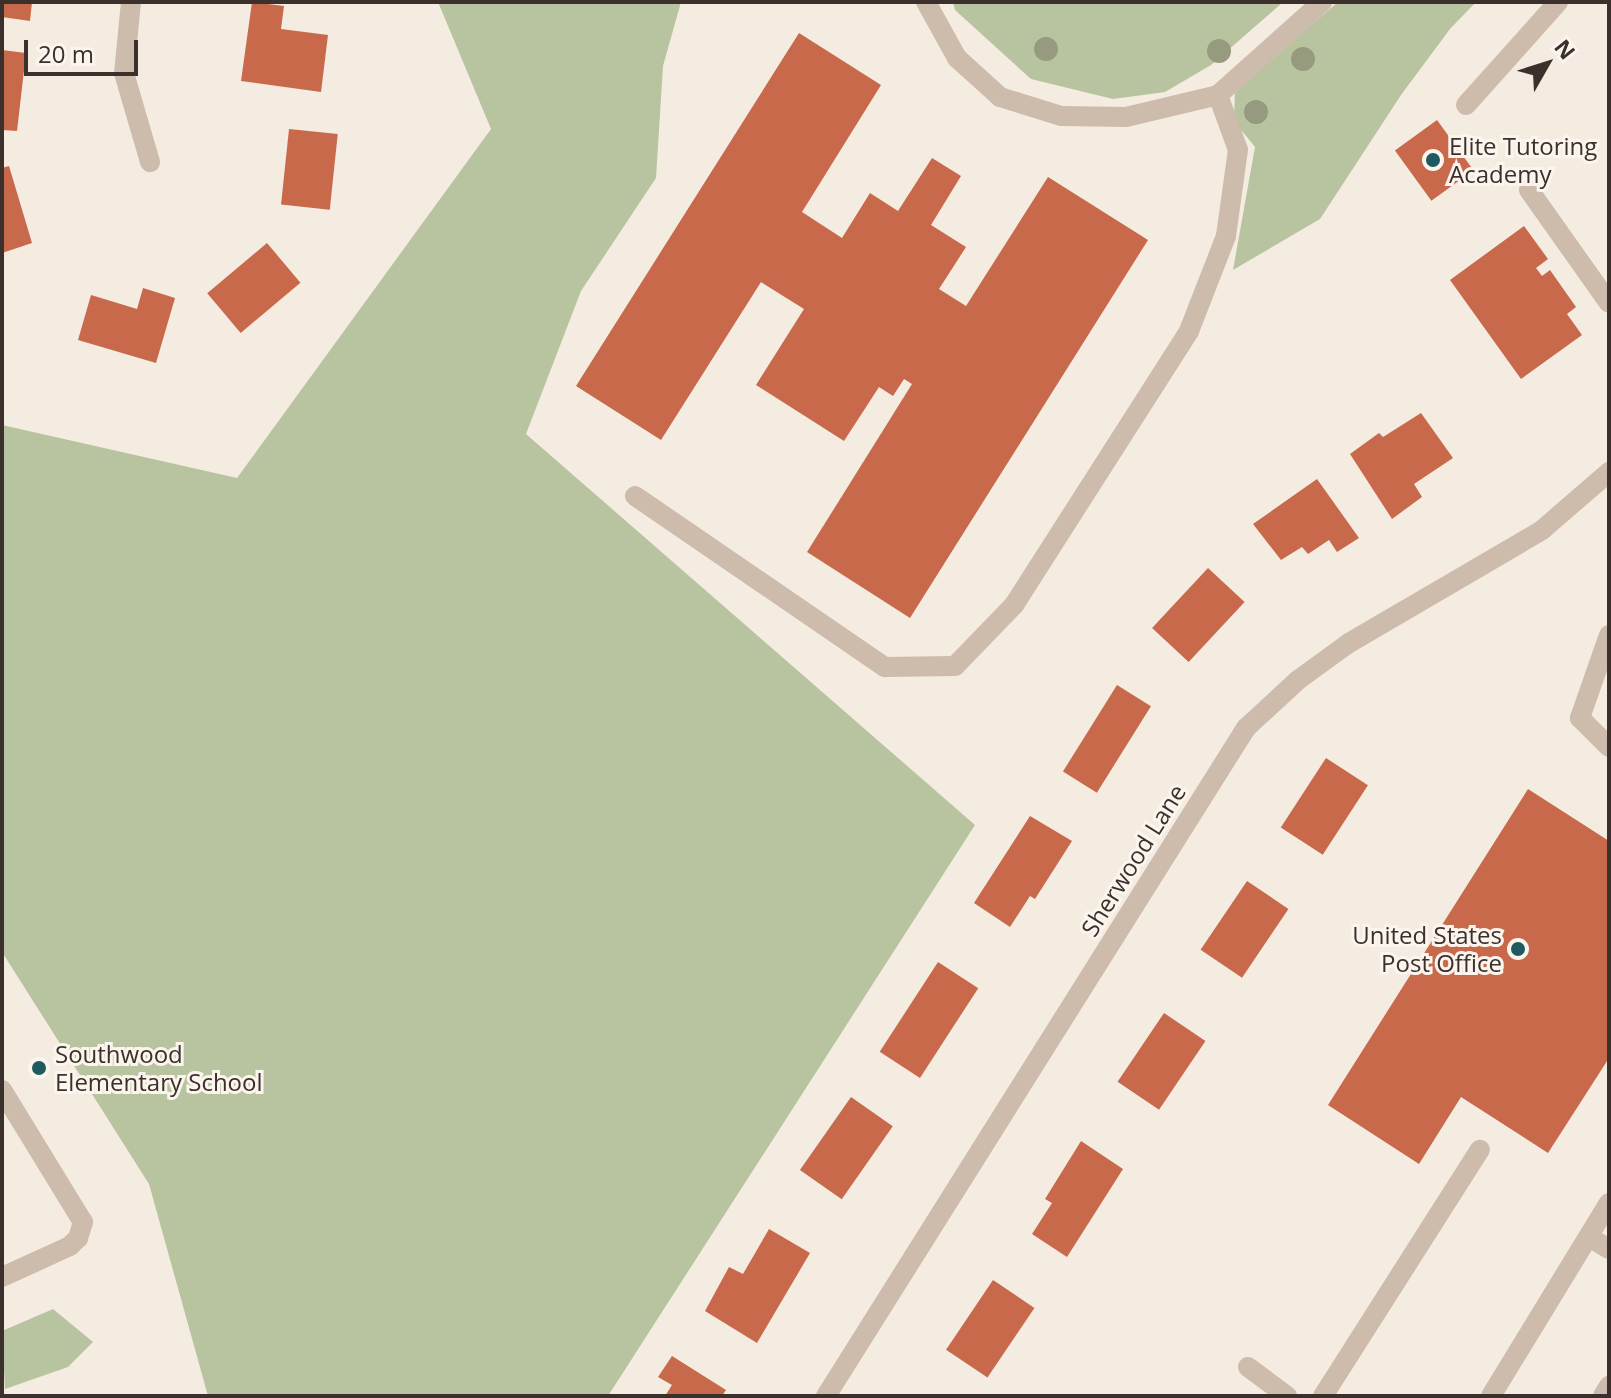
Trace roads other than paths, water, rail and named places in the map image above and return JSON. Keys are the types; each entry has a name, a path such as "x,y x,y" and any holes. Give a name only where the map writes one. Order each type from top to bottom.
{"street":[{"path":"131,2 124,73 150,162"},
{"path":"926,2 957,58 1000,97 1061,116 1126,117 1218,95 1322,2"},
{"path":"1466,105 1558,2"},
{"path":"635,496 885,667 955,666 1014,605 1189,331 1226,236 1238,150 1218,95"},
{"path":"1529,190 1609,303"},
{"name":"Sherwood Lane","path":"826,1396 1246,728 1298,680 1349,643 1542,530 1609,472"},
{"path":"1609,635 1580,718 1609,747"},
{"path":"2,1090 83,1222 78,1238 70,1246 2,1277"},
{"path":"1323,1396 1480,1150"},
{"path":"1491,1396 1609,1203"},
{"path":"1589,1237 1609,1249"},
{"path":"1248,1367 1287,1396"},
{"path":"1603,1396 1609,1386"}],"place":[{"name":"Elite Tutoring Academy","path":"1433,160"},
{"name":"United States Post Office","path":"1518,949"},
{"name":"Southwood Elementary School","path":"39,1068"}]}
